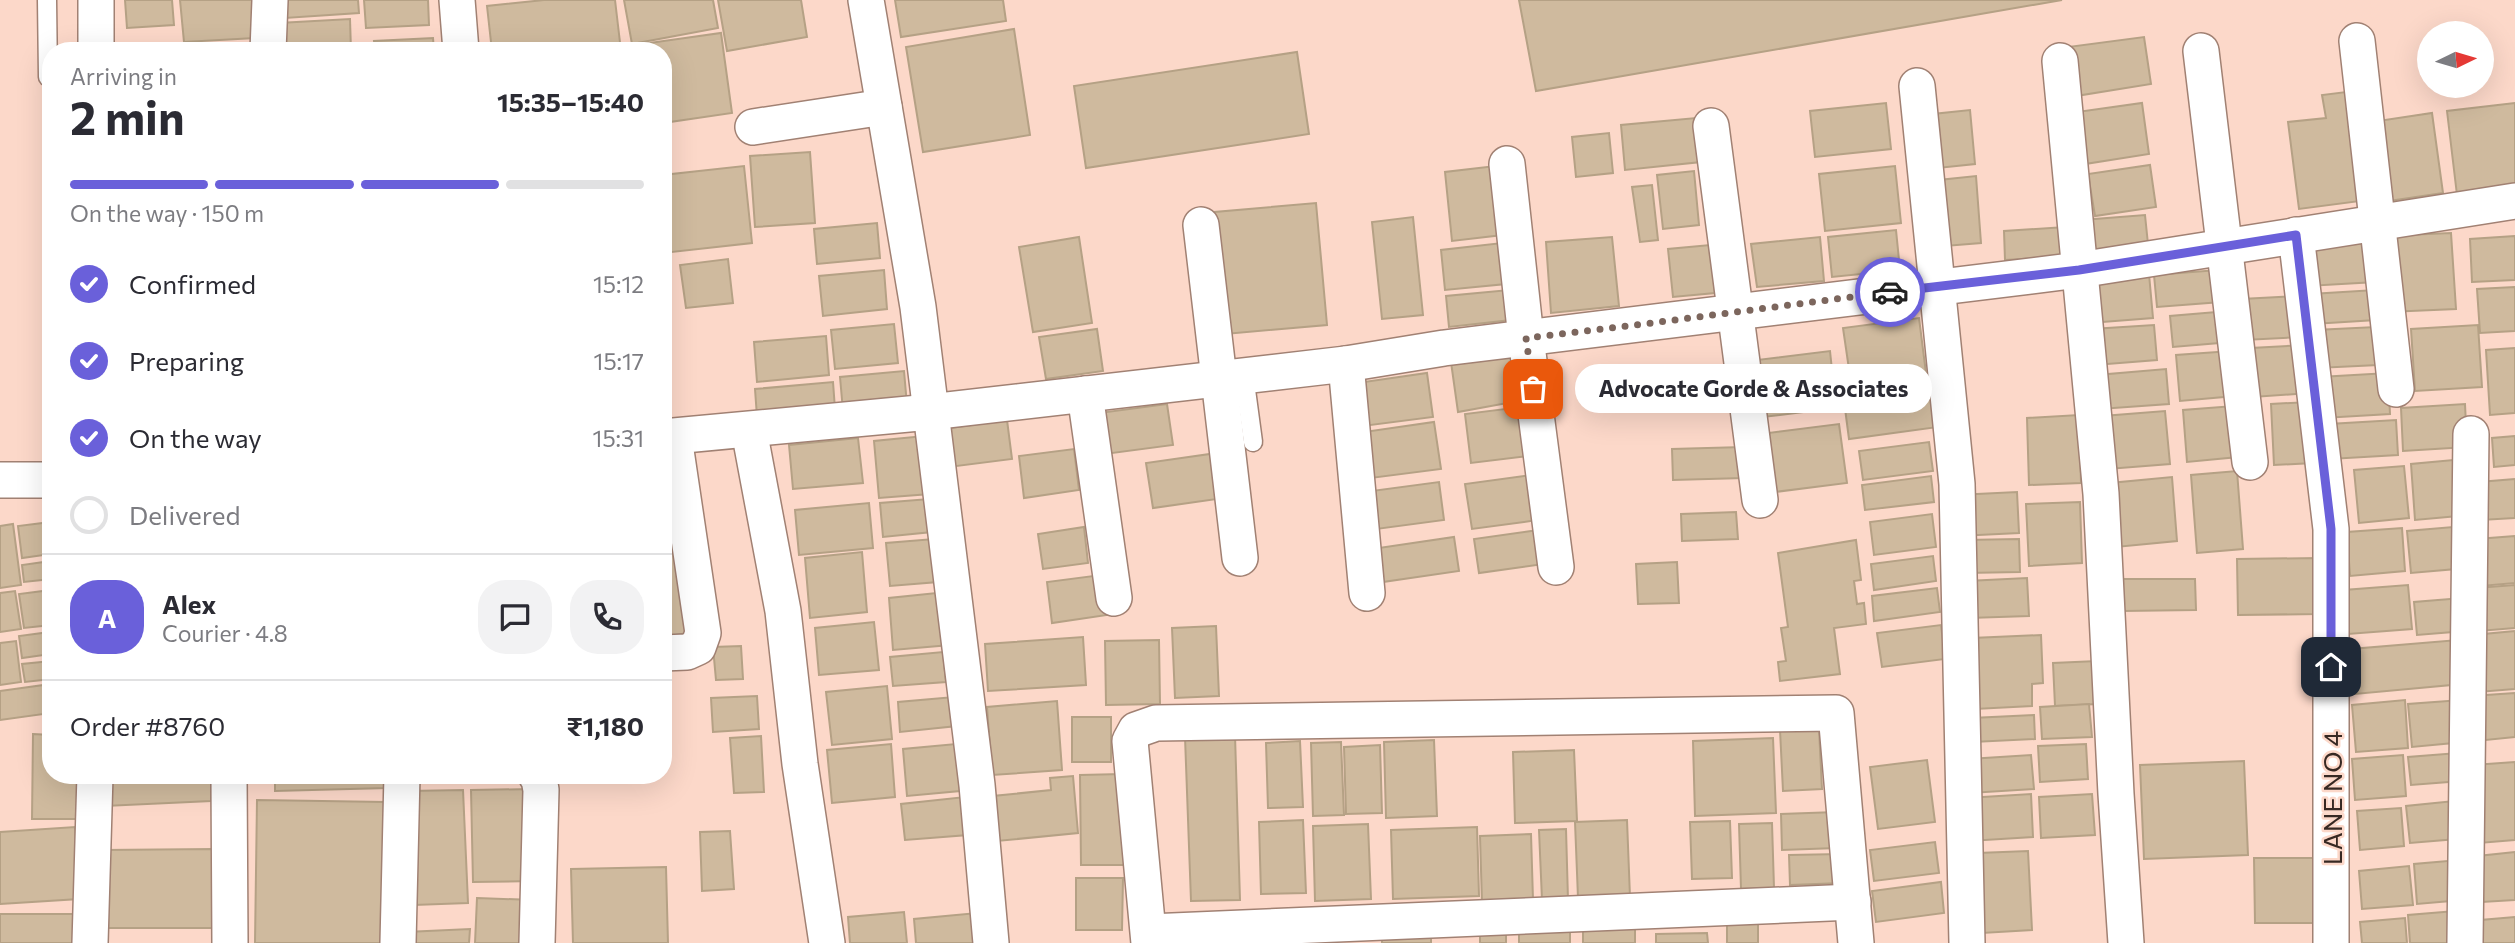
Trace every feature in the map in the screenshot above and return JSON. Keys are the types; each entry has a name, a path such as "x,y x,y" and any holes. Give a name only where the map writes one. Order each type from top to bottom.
{"street":[{"path":"96,0 96,42"},
{"path":"268,42 270,0"},
{"path":"457,0 460,42"},
{"path":"866,0 918,307 977,785 991,943"},
{"path":"2357,41 2396,389"},
{"path":"2201,51 2250,462"},
{"path":"2060,61 2101,494 2126,943"},
{"path":"1917,86 1957,484 1967,943"},
{"path":"752,127 884,107"},
{"path":"1711,126 1760,500"},
{"path":"1507,164 1526,338 1556,567"},
{"path":"672,437 930,412 1346,364 1444,348 2079,270 2515,201"},
{"path":"1201,225 1231,377 1240,558"},
{"name":"LANE NO 4","path":"2296,235 2331,529 2332,943"},
{"path":"1346,364 1367,593"},
{"path":"1085,394 1114,598"},
{"path":"749,430 783,611 800,764 827,943"},
{"path":"2465,943 2471,434"},
{"path":"672,454 703,633 698,647 687,652 672,653"},
{"path":"0,480 42,480"},
{"path":"1853,902 1149,937 1130,741 1136,730 1156,723 1836,713 1853,902 1856,943"},
{"path":"90,943 95,784"},
{"path":"229,784 229,943"},
{"path":"398,943 402,784"},
{"path":"537,943 540,784"}],"lane":[{"path":"47,0 48,42"},
{"path":"1231,377 1253,442"}],"building":[{"path":"125,0 172,0 174,25 127,28"},
{"path":"180,0 253,0 255,38 184,42"},
{"path":"284,0 358,0 359,13 285,18"},
{"path":"364,0 428,0 429,25 366,28"},
{"path":"544,0 615,0 620,42 491,42 487,6"},
{"path":"624,0 713,0 718,28 632,42"},
{"path":"718,0 801,0 807,37 727,51"},
{"path":"895,0 1003,0 1006,21 901,37"},
{"path":"1519,0 2062,0 1536,91"},
{"path":"350,19 351,42 280,42 279,23"},
{"path":"1014,29 1030,135 923,152 906,47"},
{"path":"721,33 732,113 672,122 672,42 656,42"},
{"path":"2144,37 2151,84 2076,96 2068,47"},
{"path":"433,38 433,42 374,42"},
{"path":"1297,52 1309,134 1086,168 1074,86"},
{"path":"2354,91 2368,200 2299,209 2288,122 2326,118 2322,95"},
{"path":"1886,103 1891,149 1815,157 1810,111"},
{"path":"2142,103 2149,154 2085,164 2077,112"},
{"path":"2515,103 2515,188 2457,195 2447,111"},
{"path":"1970,110 1975,164 1938,168 1933,114"},
{"path":"2432,113 2443,193 2389,201 2378,121"},
{"path":"1696,118 1701,162 1625,170 1621,125"},
{"path":"1609,133 1613,173 1576,177 1572,137"},
{"path":"810,152 815,223 755,227 750,156"},
{"path":"1504,165 1511,234 1452,241 1445,172"},
{"path":"2150,165 2156,207 2095,216 2088,174"},
{"path":"744,166 752,243 672,252 672,174"},
{"path":"1895,166 1901,223 1825,231 1819,174"},
{"path":"1694,171 1699,225 1663,229 1657,175"},
{"path":"1976,176 1981,243 1945,246 1939,180"},
{"path":"1652,185 1658,240 1640,242 1632,187"},
{"path":"1316,203 1327,325 1214,335 1203,213"},
{"path":"2145,215 2149,254 2085,259 2082,220"},
{"path":"1413,217 1423,315 1382,319 1372,222"},
{"path":"877,223 880,258 817,264 814,229"},
{"path":"2065,227 2067,256 2005,260 2004,231"},
{"path":"1896,230 1900,270 1832,277 1828,237"},
{"path":"2451,233 2456,309 2388,312 2383,236"},
{"path":"2515,236 2515,280 2472,282 2470,239"},
{"path":"1079,237 1092,323 1033,332 1019,247"},
{"path":"1612,237 1619,306 1551,313 1546,242"},
{"path":"1820,237 1824,281 1757,287 1751,244"},
{"path":"2373,239 2376,282 2307,286 2304,243"},
{"path":"1502,243 1506,284 1445,290 1441,250"},
{"path":"1710,245 1715,293 1673,297 1668,249"},
{"path":"728,259 733,303 686,308 680,265"},
{"path":"884,270 887,309 823,316 819,276"},
{"path":"2218,270 2221,302 2157,307 2154,275"},
{"path":"2149,274 2153,318 2090,323 2087,280"},
{"path":"2515,287 2515,331 2480,333 2477,289"},
{"path":"1509,290 1511,320 1449,327 1446,296"},
{"path":"2375,290 2376,320 2313,324 2311,294"},
{"path":"2298,296 2300,337 2244,340 2242,299"},
{"path":"2228,311 2231,342 2173,347 2170,316"},
{"path":"1919,318 1926,373 1851,383 1843,328"},
{"path":"894,324 898,363 835,369 831,330"},
{"path":"2154,325 2157,360 2095,365 2092,329"},
{"path":"2478,325 2482,387 2415,391 2411,329"},
{"path":"2376,327 2378,365 2317,368 2315,330"},
{"path":"1097,329 1103,371 1046,379 1039,337"},
{"path":"826,336 829,375 757,382 754,342"},
{"path":"2306,345 2309,393 2253,397 2251,348"},
{"path":"2515,348 2515,413 2490,415 2486,350"},
{"path":"1830,351 1836,408 1763,417 1757,360"},
{"path":"2231,351 2235,396 2180,401 2176,355"},
{"path":"1518,354 1524,400 1458,412 1451,362"},
{"path":"2166,369 2169,404 2100,409 2097,375"},
{"path":"904,371 907,405 843,411 840,377"},
{"path":"1427,373 1433,417 1363,426 1357,383"},
{"path":"2388,373 2390,414 2323,418 2320,377"},
{"path":"833,382 835,409 757,417 755,389"},
{"path":"1933,382 1938,427 1849,439 1843,393"},
{"path":"2309,402 2313,463 2274,465 2271,404"},
{"path":"1167,404 1173,445 1105,454 1099,413"},
{"path":"2465,404 2467,447 2403,451 2401,408"},
{"path":"2234,406 2238,457 2187,462 2183,410"},
{"path":"1521,407 1528,456 1471,463 1465,414"},
{"path":"2165,411 2170,464 2108,469 2103,416"},
{"path":"2079,415 2081,483 2029,485 2027,418"},
{"path":"1007,420 1012,459 949,467 943,429"},
{"path":"2396,420 2398,455 2330,459 2329,424"},
{"path":"1434,422 1441,469 1363,479 1357,433"},
{"path":"1839,424 1847,483 1775,492 1768,433"},
{"path":"924,436 930,494 879,498 874,441"},
{"path":"2515,436 2515,465 2494,467 2492,438"},
{"path":"858,438 863,483 793,489 789,445"},
{"path":"1929,442 1933,471 1863,480 1859,451"},
{"path":"1743,447 1744,478 1673,480 1672,449"},
{"path":"1074,449 1079,490 1024,498 1019,456"},
{"path":"1217,453 1224,498 1153,508 1146,463"},
{"path":"2464,459 2469,515 2415,520 2411,464"},
{"path":"2404,466 2409,518 2359,523 2354,470"},
{"path":"2237,471 2243,549 2197,553 2191,475"},
{"path":"1532,475 1538,520 1472,529 1465,484"},
{"path":"1931,476 1934,502 1865,510 1862,485"},
{"path":"2172,477 2177,541 2116,547 2110,483"},
{"path":"2515,479 2515,518 2481,520 2479,482"},
{"path":"1439,482 1444,520 1369,530 1364,492"},
{"path":"2017,492 2019,533 1958,536 1957,495"},
{"path":"672,499 694,632 672,636"},
{"path":"929,499 932,532 883,537 880,503"},
{"path":"2080,502 2082,563 2029,566 2026,504"},
{"path":"869,503 873,548 799,555 795,510"},
{"path":"1736,512 1738,539 1682,541 1681,514"},
{"path":"1932,514 1936,547 1874,555 1870,522"},
{"path":"42,523 42,555 22,558 18,526"},
{"path":"13,524 21,585 0,588 0,526"},
{"path":"1084,527 1088,563 1043,569 1038,534"},
{"path":"2453,527 2456,569 2411,573 2407,531"},
{"path":"2402,528 2405,571 2350,576 2347,532"},
{"path":"1539,530 1544,564 1479,573 1474,539"},
{"path":"2515,536 2515,583 2481,586 2477,539"},
{"path":"1454,537 1459,571 1369,584 1365,550"},
{"path":"934,539 938,582 890,586 886,543"},
{"path":"2019,539 2020,572 1965,573 1964,540"},
{"path":"1856,540 1861,580 1854,581 1857,604 1864,603 1866,624 1834,628 1840,674 1780,681 1778,662 1786,661 1781,628 1788,627 1778,553"},
{"path":"862,552 867,612 810,618 805,558"},
{"path":"1933,556 1936,581 1874,590 1871,564"},
{"path":"2318,558 2318,614 2238,615 2237,559"},
{"path":"42,562 42,580 24,582 22,565"},
{"path":"1677,562 1679,603 1638,604 1636,564"},
{"path":"1101,575 1107,615 1052,623 1047,582"},
{"path":"2027,578 2029,616 1969,618 1967,581"},
{"path":"2122,579 2195,579 2196,610 2123,611"},
{"path":"2408,585 2412,629 2348,634 2344,590"},
{"path":"2515,585 2515,628 2479,631 2476,588"},
{"path":"1937,588 1940,612 1874,621 1872,596"},
{"path":"15,591 21,629 0,632 0,593"},
{"path":"42,591 42,626 24,628 19,594"},
{"path":"946,592 950,645 893,650 889,598"},
{"path":"2462,598 2465,631 2417,635 2414,602"},
{"path":"874,622 879,670 819,675 815,628"},
{"path":"1941,625 1945,659 1882,667 1877,633"},
{"path":"1216,626 1219,696 1175,698 1172,628"},
{"path":"2515,631 2515,689 2478,692 2473,635"},
{"path":"42,633 42,655 22,658 19,636"},
{"path":"2041,635 2043,683 2032,684 2032,706 1975,709 1972,638"},
{"path":"1083,637 1086,685 988,691 985,644"},
{"path":"1159,640 1160,704 1106,705 1105,641"},
{"path":"2458,640 2462,684 2355,694 2351,649"},
{"path":"16,641 21,682 0,685 0,643"},
{"path":"741,646 743,679 716,680 713,647"},
{"path":"943,652 946,682 893,686 890,657"},
{"path":"2097,661 2098,704 2055,706 2053,663"},
{"path":"42,662 42,680 25,682 22,664"},
{"path":"42,685 42,714 0,720 0,691"},
{"path":"887,686 892,739 832,745 826,692"},
{"path":"2515,693 2515,737 2476,741 2472,696"},
{"path":"757,696 759,729 713,732 711,698"},
{"path":"954,697 957,726 900,732 898,702"},
{"path":"2405,700 2408,748 2356,752 2352,705"},
{"path":"2461,700 2464,742 2412,747 2408,704"},
{"path":"1057,701 1062,770 992,775 987,707"},
{"path":"2089,704 2092,737 2042,739 2040,707"},
{"path":"2034,715 2035,739 1973,742 1972,718"},
{"path":"1072,717 1111,717 1111,762 1072,762"},
{"path":"1819,729 1822,789 1783,791 1780,730"},
{"path":"33,734 42,734 42,784 77,784 77,819 32,819"},
{"path":"1235,735 1240,900 1191,901 1185,737"},
{"path":"761,736 764,792 734,793 730,738"},
{"path":"1773,738 1776,813 1695,816 1693,741"},
{"path":"1434,740 1437,816 1386,818 1384,742"},
{"path":"1300,741 1303,807 1268,808 1266,743"},
{"path":"1341,742 1344,815 1313,816 1311,743"},
{"path":"891,744 895,797 832,803 827,750"},
{"path":"956,744 960,791 907,796 903,749"},
{"path":"2086,744 2088,779 2040,782 2038,746"},
{"path":"1380,745 1382,813 1346,814 1344,747"},
{"path":"1574,750 1577,821 1515,823 1513,752"},
{"path":"2458,753 2461,781 2411,785 2408,757"},
{"path":"2031,755 2034,789 1970,793 1969,759"},
{"path":"2403,755 2406,796 2355,800 2352,759"},
{"path":"1927,760 1935,822 1878,829 1870,767"},
{"path":"2244,761 2248,855 2144,859 2140,765"},
{"path":"2515,762 2515,840 2479,843 2473,765"},
{"path":"1122,774 1133,865 1081,865 1080,775"},
{"path":"1073,776 1078,833 997,841 993,796 1051,790 1050,778"},
{"path":"105,784 212,784 211,801 105,806"},
{"path":"275,784 387,784 387,788 275,791"},
{"path":"532,789 534,881 473,882 471,790"},
{"path":"463,790 468,903 414,905 409,791"},
{"path":"2031,794 2033,837 1969,841 1967,798"},
{"path":"2092,794 2095,835 2041,838 2039,797"},
{"path":"965,797 968,835 905,840 901,804"},
{"path":"257,800 386,802 385,943 255,943"},
{"path":"2454,801 2457,839 2410,843 2406,806"},
{"path":"2401,808 2404,846 2360,850 2357,811"},
{"path":"1836,812 1837,848 1782,850 1781,814"},
{"path":"1303,820 1306,893 1261,894 1259,822"},
{"path":"1627,820 1630,897 1578,898 1575,822"},
{"path":"1730,821 1732,878 1692,879 1690,822"},
{"path":"1772,823 1774,888 1741,889 1739,824"},
{"path":"1368,824 1371,899 1315,901 1313,826"},
{"path":"75,827 79,899 0,904 0,832"},
{"path":"1477,827 1479,896 1393,899 1391,830"},
{"path":"1566,829 1568,900 1542,900 1539,830"},
{"path":"730,831 734,889 702,891 700,832"},
{"path":"1531,834 1533,900 1482,903 1480,836"},
{"path":"1935,842 1939,873 1874,881 1870,850"},
{"path":"213,849 214,928 103,928 103,850"},
{"path":"2028,851 2032,930 1982,933 1978,853"},
{"path":"2515,852 2515,900 2482,902 2478,856"},
{"path":"1841,854 1842,883 1790,885 1789,855"},
{"path":"2254,858 2321,858 2322,923 2255,923"},
{"path":"2459,860 2462,900 2417,904 2414,864"},
{"path":"2409,866 2413,905 2362,909 2359,871"},
{"path":"666,867 668,943 573,943 571,869"},
{"path":"1076,878 1123,878 1122,930 1076,930"},
{"path":"1941,882 1944,913 1876,922 1872,891"},
{"path":"477,898 533,900 531,943 475,943"},
{"path":"2455,911 2458,943 2410,943 2408,915"},
{"path":"904,912 907,943 850,943 848,917"},
{"path":"977,913 980,943 916,943 914,919"},
{"path":"0,914 81,914 81,943 0,943"},
{"path":"2515,917 2515,943 2471,943 2469,921"},
{"path":"2405,918 2407,943 2362,943 2360,922"},
{"path":"1727,924 1758,924 1758,943 1727,943"},
{"path":"1570,927 1570,943 1519,943 1519,928"},
{"path":"470,929 469,943 407,943 406,932"},
{"path":"1583,929 1635,929 1635,943 1583,943"},
{"path":"1480,932 1506,932 1506,943 1480,943"},
{"path":"1707,933 1708,943 1656,943 1656,934"},
{"path":"1382,938 1431,938 1431,943 1382,943"}],"way so far":[{"path":"1533,389 1526,338 1890,292"}],"place":[{"name":"Advocate Gorde & Associates","path":"1533,389"}],"route":[{"path":"1890,292 2079,270 2296,235 2331,529 2331,667"}]}
